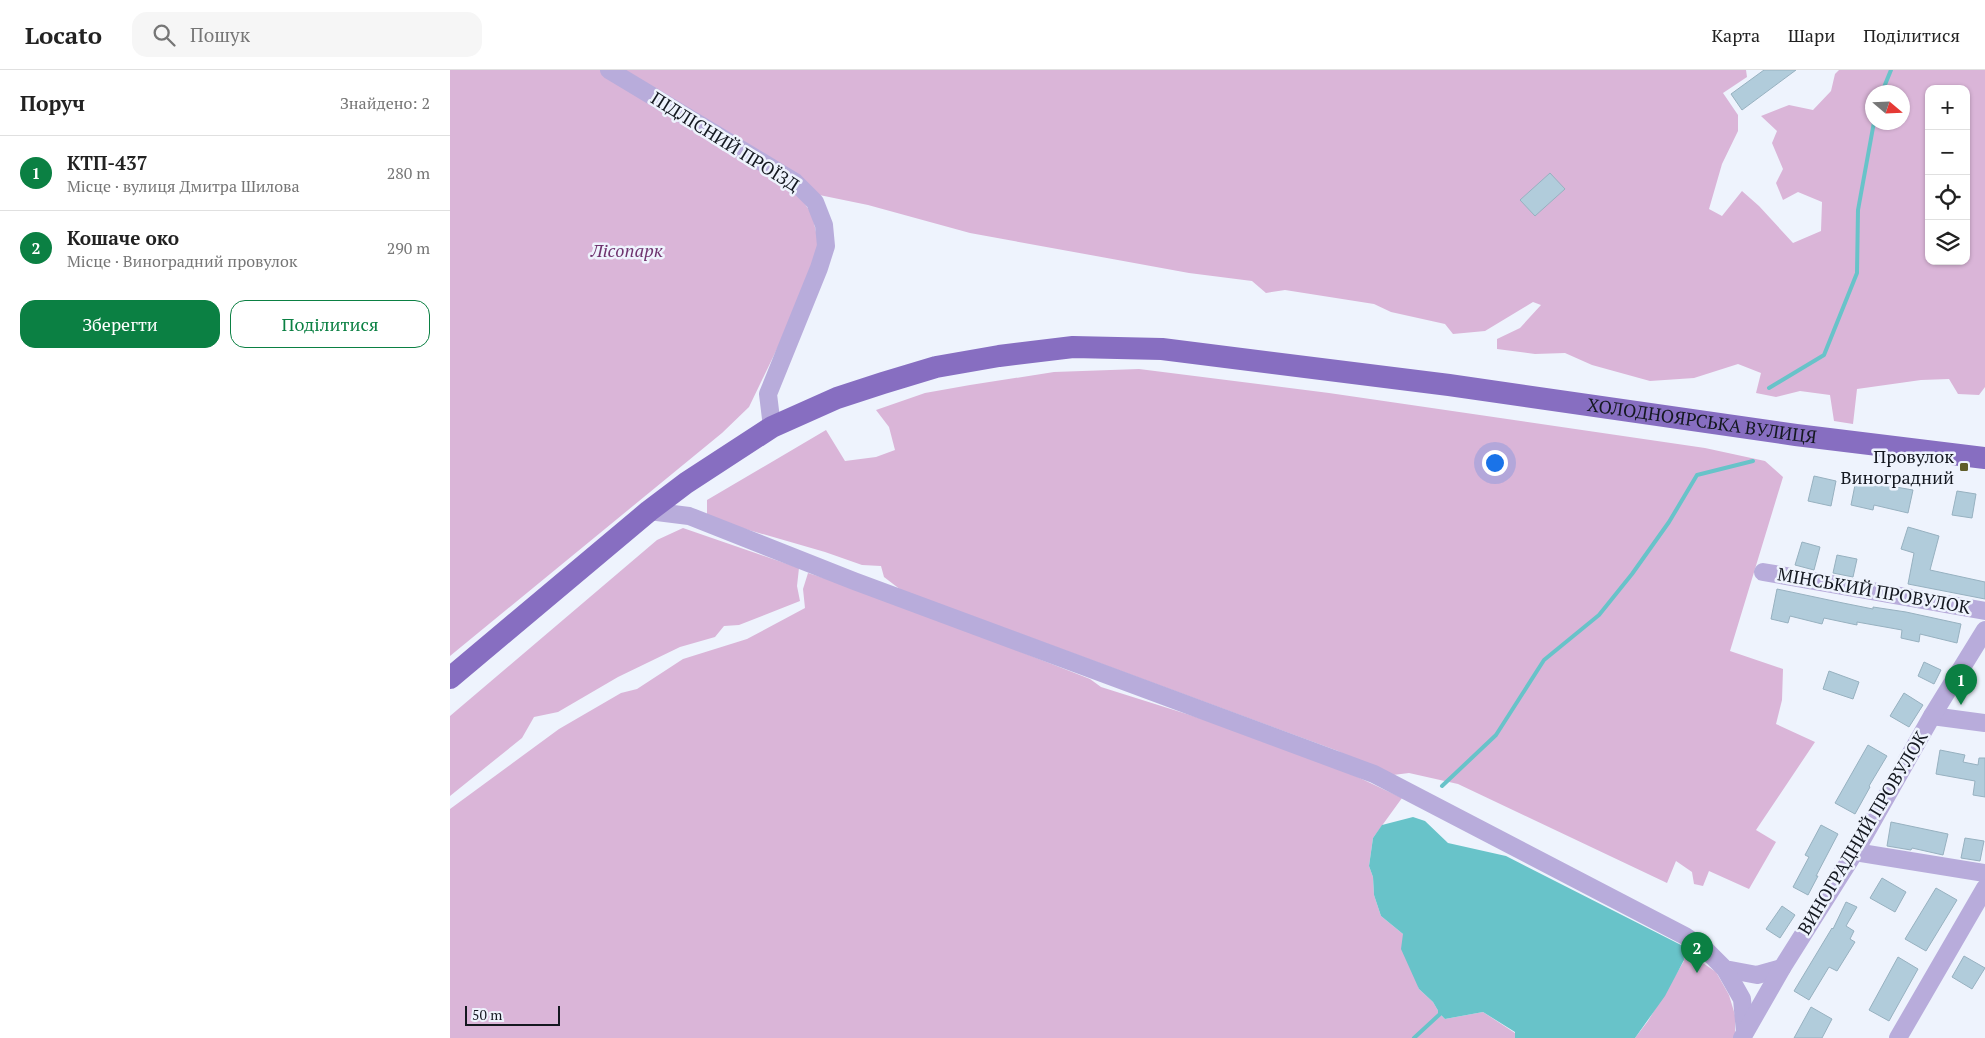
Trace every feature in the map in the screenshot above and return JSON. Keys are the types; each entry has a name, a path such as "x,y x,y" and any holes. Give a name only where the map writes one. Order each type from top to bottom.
{"main road":[{"name":"ХОЛОДНОЯРСЬКА ВУЛИЦЯ","path":"450,678 649,511 686,483 772,426 837,398 936,367 999,356 1073,347 1162,349 1449,385 1796,435 1985,458"}],"street":[{"name":"ПІДЛІСНИЙ ПРОЇЗД","path":"609,70 795,182 815,202 824,225 826,246 820,268 768,394 772,426"},
{"path":"649,511 689,516 854,581 1374,774 1685,936 1708,951 1725,969 1742,999 1744,1035"},
{"name":"МІНСЬКИЙ ПРОВУЛОК","path":"1763,572 1985,611"},
{"name":"ВИНОГРАДНИЙ ПРОВУЛОК","path":"1744,1035 1782,968 1855,852 1932,716 1985,630"},
{"path":"1932,716 1985,723"},
{"path":"1855,852 1985,873"},
{"path":"1898,1038 1985,888"},
{"path":"1725,969 1757,975 1782,968"}],"green space":[{"name":"Лісопарк","path":"450,70 1746,70 1747,77 1723,93 1738,115 1738,131 1722,164 1709,209 1722,216 1742,191 1759,206 1793,243 1821,231 1822,202 1798,192 1783,200 1776,183 1783,169 1772,143 1777,131 1761,116 1789,105 1813,110 1831,91 1835,74 1839,70 1985,70 1985,387 1979,395 1958,394 1949,379 1921,380 1857,389 1853,424 1834,421 1830,395 1800,391 1776,397 1756,393 1761,373 1738,364 1694,378 1650,381 1592,365 1565,353 1535,354 1497,349 1497,339 1520,328 1541,305 1533,302 1485,331 1453,334 1445,324 1391,312 1374,304 1285,290 1266,293 1252,281 1189,273 970,233 868,205 795,190 812,214 818,241 813,274 749,407 722,433 450,656"},
{"path":"1139,369 1329,393 1705,448 1765,461 1783,477 1730,651 1783,669 1782,700 1776,724 1815,742 1756,830 1776,842 1749,889 1709,871 1703,886 1694,884 1692,872 1676,861 1667,883 1458,784 1409,773 1385,776 1338,751 901,590 884,577 881,566 862,565 825,552 721,522 707,514 707,500 826,430 845,461 876,457 895,450 889,427 876,410 925,393 1054,372"},
{"path":"683,528 799,568 797,586 800,601 739,625 724,626 715,637 680,647 618,677 558,712 534,717 522,738 450,796 450,716 657,540"},
{"path":"808,573 874,594 1090,679 1101,687 1193,716 1328,763 1402,798 1373,838 1369,866 1373,877 1374,895 1381,916 1403,934 1419,989 1433,1002 1445,1019 1483,1012 1515,1033 1515,1038 450,1038 450,809 559,729 621,693 637,689 683,659 747,639 805,608 803,589"},
{"path":"1683,946 1716,972 1729,995 1735,1015 1735,1038 1635,1038 1648,1021 1684,961"}],"water":[{"path":"1413,817 1425,821 1448,843 1506,856 1683,946 1684,960 1665,996 1635,1038 1515,1038 1515,1032 1483,1012 1445,1019 1433,1002 1419,989 1401,949 1403,934 1381,916 1374,895 1373,877 1369,866 1373,838 1382,825"}],"building":[{"path":"1764,70 1796,70 1742,110 1731,94"},
{"path":"1550,173 1565,189 1535,216 1520,200"},
{"path":"1814,476 1836,481 1831,506 1808,501"},
{"path":"1856,480 1913,490 1908,513 1874,505 1873,510 1851,505"},
{"path":"1957,491 1976,494 1972,518 1952,515"},
{"path":"1908,527 1939,536 1930,570 1985,582 1985,599 1908,584 1914,553 1901,549"},
{"path":"1802,542 1820,547 1814,570 1795,565"},
{"path":"1837,555 1857,559 1853,577 1833,573"},
{"path":"1777,589 1873,609 1873,607 1906,612 1961,624 1957,643 1920,634 1919,642 1901,638 1902,630 1857,622 1857,625 1824,618 1822,624 1790,616 1788,623 1771,619"},
{"path":"1924,662 1941,670 1934,684 1918,676"},
{"path":"1829,671 1859,682 1853,699 1823,689"},
{"path":"1904,693 1923,705 1909,727 1890,716"},
{"path":"1868,745 1887,756 1855,814 1835,803"},
{"path":"1940,750 1965,755 1963,762 1978,765 1979,758 1985,758 1985,797 1973,795 1975,781 1936,774"},
{"path":"1891,822 1948,834 1943,855 1912,848 1911,850 1887,846"},
{"path":"1821,825 1838,834 1808,895 1793,887 1809,857 1805,855"},
{"path":"1965,838 1984,841 1980,861 1961,858"},
{"path":"1882,878 1906,892 1895,912 1870,898"},
{"path":"1936,888 1957,900 1926,951 1905,939"},
{"path":"1846,902 1857,907 1846,926 1854,931 1850,939 1855,942 1837,971 1829,967 1809,1000 1794,991 1833,929"},
{"path":"1782,906 1795,915 1780,938 1766,929"},
{"path":"1964,956 1985,968 1972,989 1952,977"},
{"path":"1898,957 1918,969 1889,1021 1869,1010"},
{"path":"1811,1007 1832,1019 1822,1038 1794,1038"}],"waterway":[{"path":"1885,85 1891,70"},
{"path":"1769,388 1824,355 1857,273 1858,210 1873,130"},
{"path":"1442,786 1496,735 1544,660 1599,615 1632,574 1669,522 1697,475 1753,461"},
{"path":"1414,1038 1440,1014 1440,1009"}],"place":[{"name":"Провулок Виноградний","path":"1964,467"},
{"name":"КТП-437","path":"1961,705"},
{"name":"Кошаче око","path":"1697,973"}]}
